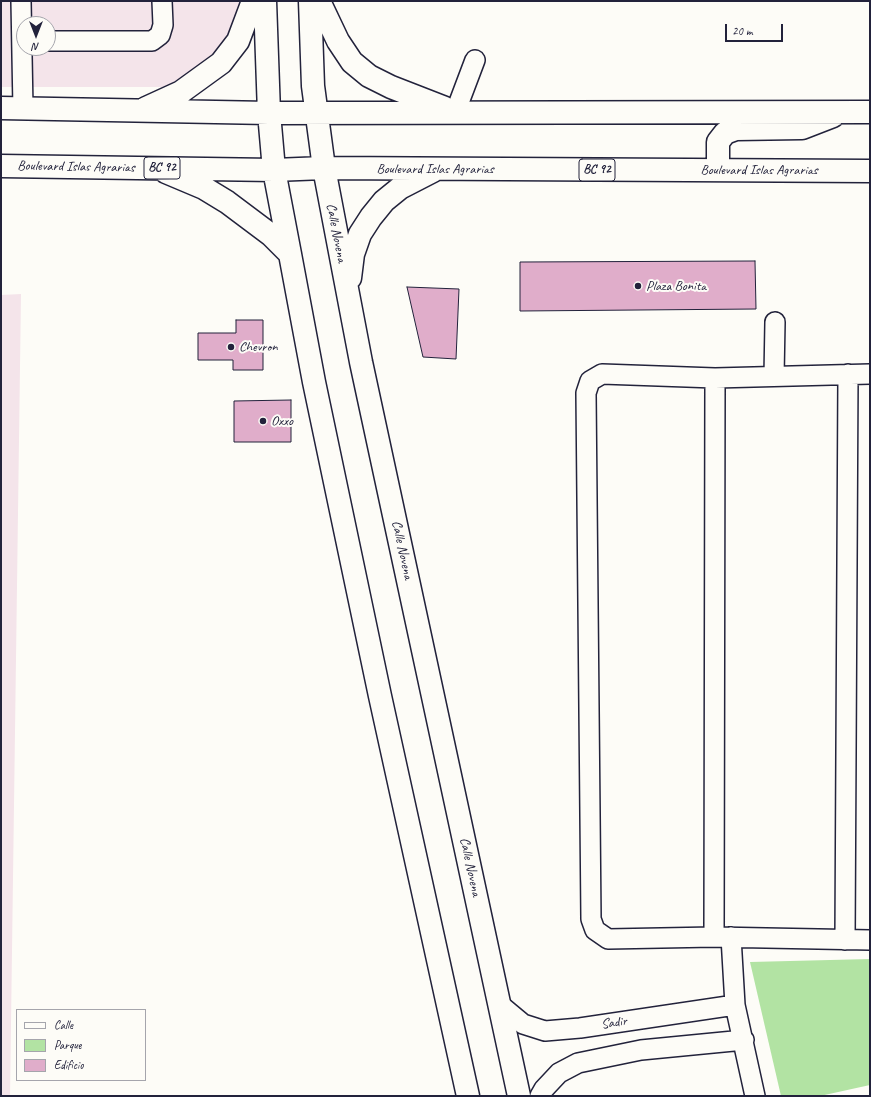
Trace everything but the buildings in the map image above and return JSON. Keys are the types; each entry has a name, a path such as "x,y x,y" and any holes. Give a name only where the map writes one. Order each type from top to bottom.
{"main road":[{"path":"138,111 181,92 221,63 238,41 253,1"},
{"path":"265,1 269,113 274,170 314,382 375,673 468,1096"},
{"name":"Calle Novena","path":"310,1 316,112 324,168 348,295 519,1096"},
{"path":"319,1 338,41 352,62 369,76 391,87 455,112"},
{"path":"1,108 269,113 870,112"},
{"path":"718,170 718,142 725,133 736,129 802,128 841,112"},
{"name":"Boulevard Islas Agrarias","path":"1,166 274,170 324,168 870,171"},
{"path":"153,168 204,188 227,202 271,235 290,254"},
{"path":"348,295 353,254 360,234 371,217 384,201 400,188 437,169"}],"street":[{"path":"21,1 22,16"},
{"path":"56,41 152,41 160,35 163,25 162,1"},
{"path":"23,56 23,109"},
{"path":"455,112 475,60"},
{"path":"774,376 775,322"},
{"path":"870,374 715,378 602,374 590,381 586,393 591,919 595,930 608,939 722,937 870,940"},
{"path":"846,940 848,374"},
{"path":"715,378 722,937 755,1096"},
{"name":"Sadir","path":"499,1004 523,1024 545,1031 580,1028 735,1005"},
{"path":"540,1096 544,1089 559,1073 578,1063 641,1050 744,1040"}],"shaded area":[{"path":"1,1 240,1 237,24 224,50 194,76 163,87 1,87"},
{"path":"21,294 10,1096 1,1096 1,295"}],"green space":[{"path":"870,959 870,1085 820,1096 781,1096 750,962"}],"place":[{"name":"Plaza Bonita","path":"638,286"},
{"name":"Chevron","path":"231,347"},
{"name":"Oxxo","path":"263,421"}]}
